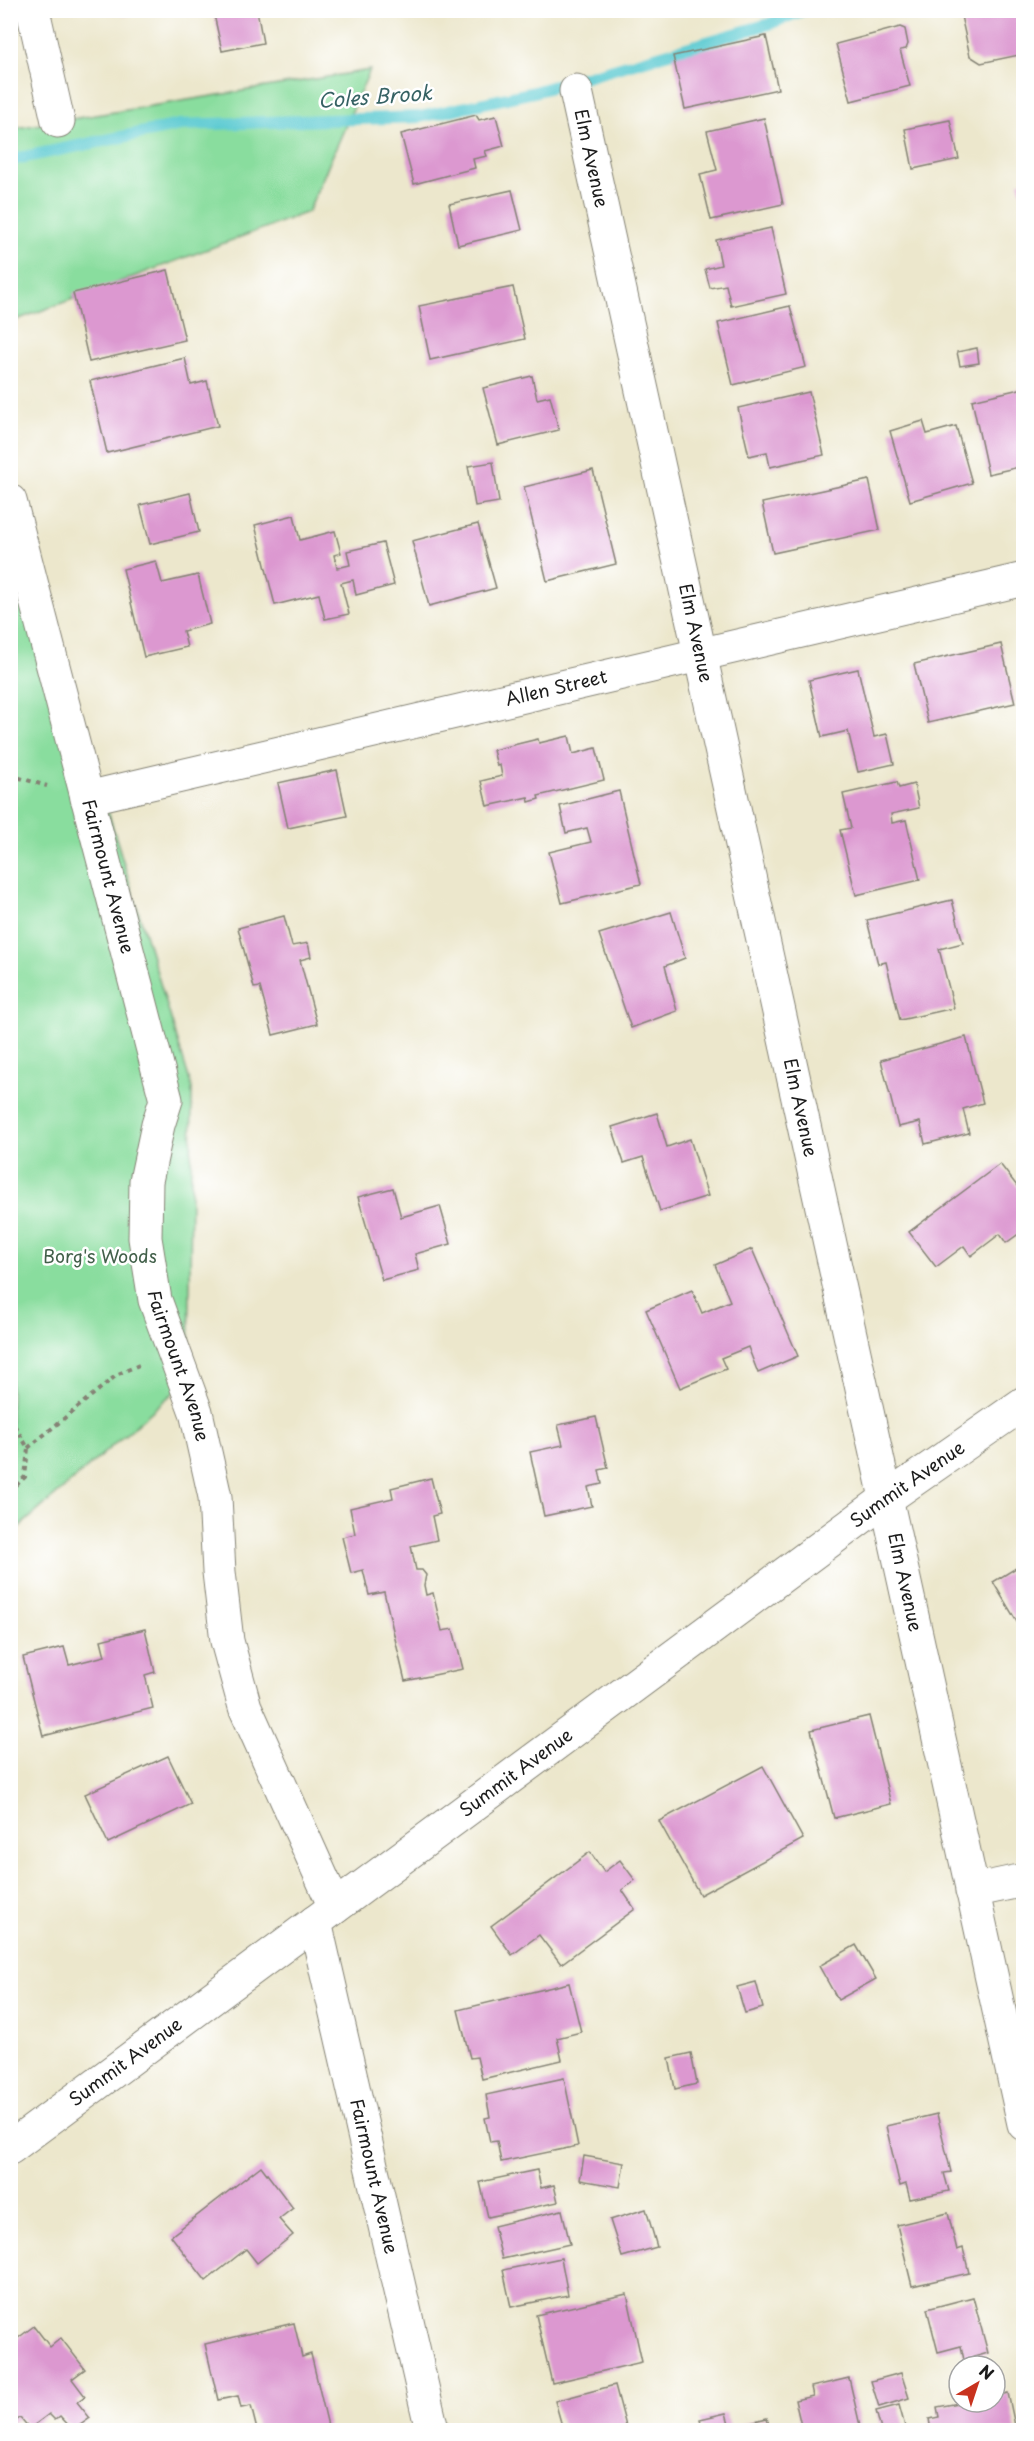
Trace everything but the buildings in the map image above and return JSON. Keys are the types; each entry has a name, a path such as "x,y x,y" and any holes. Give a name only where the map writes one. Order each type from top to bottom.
{"street":[{"path":"33,10 58,121"},
{"name":"Elm Avenue","path":"576,91 1023,2124"},
{"name":"Fairmount Avenue","path":"10,501 166,1101 158,1125 146,1181 145,1238 155,1300 196,1412 215,1497 227,1641 245,1707 325,1914 432,2430"},
{"name":"Allen Street","path":"87,798 1023,579"},
{"name":"Summit Avenue","path":"10,2148 886,1499 1023,1403"},
{"path":"972,1891 1023,1880"}],"path":[{"path":"28,1448 118,1374 174,1350"},
{"path":"10,1418 28,1448 25,1477 10,1491"}],"green space":[{"path":"370,70 308,212 11,322 11,129"},
{"name":"Borg's Woods","path":"10,489 192,1088 189,1379 11,1534"}],"waterway":[{"name":"Coles Brook","path":"10,160 180,125 420,117 534,92 769,24 804,10"}]}
